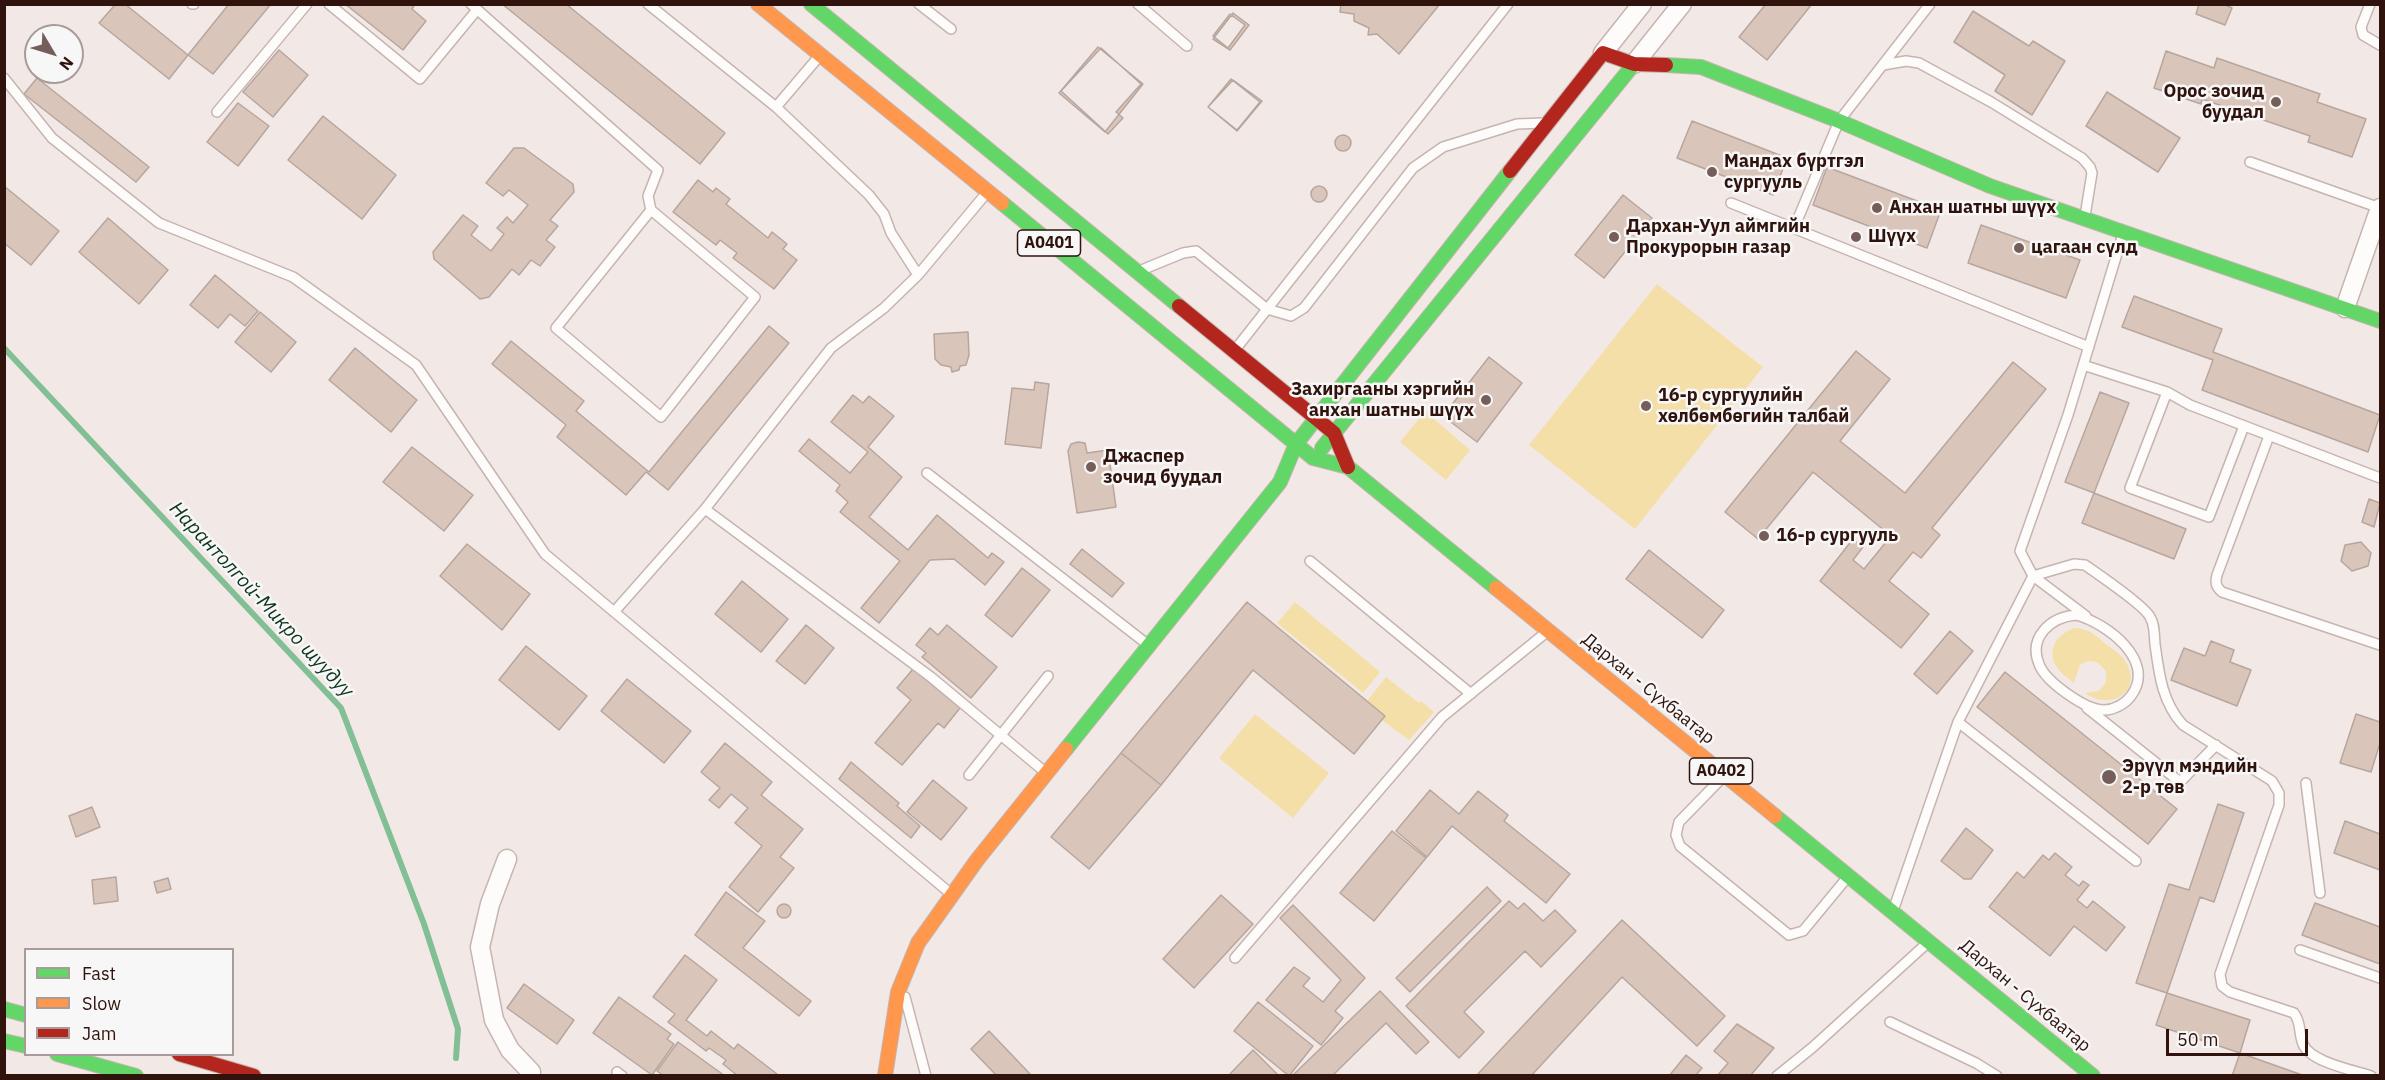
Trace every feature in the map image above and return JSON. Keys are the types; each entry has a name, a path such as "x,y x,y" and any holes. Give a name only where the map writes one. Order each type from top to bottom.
{"main road":[{"name":"A0401","path":"758,4 1313,458 1348,467"},
{"name":"A0401","path":"811,4 1334,433 1348,467"},
{"path":"1280,482 1296,444 1603,53 1634,64 1701,67 1839,121 1990,186 2380,321"},
{"path":"885,1076 898,992 918,943 977,860 1280,482 1313,458 1634,64"},
{"name":"Дархан - Сүхбаатар","path":"1348,467 1893,910 2093,1076"},
{"path":"4,1010 24,1015"},
{"path":"4,1041 24,1046"},
{"path":"64,1056 136,1076"},
{"path":"186,1056 254,1076"}],"street":[{"path":"1603,53 1642,4"},
{"path":"1634,64 1682,4"},
{"path":"2345,308 2380,208"},
{"path":"507,859 490,904 480,947 494,1020 510,1050 531,1072 531,1076"}],"lane":[{"path":"217,112 307,4"},
{"path":"329,4 420,79 474,8 658,170 648,196 651,210 755,297 661,417 556,327 651,210"},
{"path":"648,4 776,107 868,195 884,214 891,233 918,274"},
{"path":"919,4 951,29"},
{"path":"1138,4 1187,46"},
{"path":"1234,351 1508,4"},
{"path":"1794,228 1839,121 1930,4"},
{"path":"2370,4 2361,27 2363,35 2380,45"},
{"path":"776,107 819,55"},
{"path":"1883,65 1906,61 1919,63 1991,102 2082,158 2090,167 2092,174 2084,219"},
{"path":"4,78 52,138 159,223 293,277 416,365 545,554 952,895"},
{"path":"1137,272 1183,253 1196,251 1267,309 1291,316 1304,308 1413,168 1443,147 1517,124 1548,122"},
{"path":"2250,162 2380,208"},
{"path":"614,612 705,509 831,348 884,308 918,274 987,192"},
{"path":"1731,202 2089,346"},
{"path":"2083,705 2094,710 2106,710 2118,707 2128,700 2135,691 2138,680 2138,668 2134,657 2127,647 2033,576 2020,551 2068,415 2124,232"},
{"path":"2083,365 2167,392 2190,405 2380,478"},
{"path":"2167,392 2130,488 2209,517 2244,426"},
{"path":"2269,435 2217,575 2217,588 2231,595 2380,645"},
{"path":"927,474 1149,646"},
{"path":"705,509 931,676 1047,774"},
{"path":"1310,561 1471,694"},
{"path":"1893,910 1958,723 2033,576 2074,564 2085,565 2150,614 2165,700 2172,713 2183,725 2272,781 2278,793 2278,805 2220,974 2222,986 2230,992 2294,1013 2300,1021 2303,1045 2309,1053 2371,1076"},
{"path":"2097,624 2088,618 2076,615 2064,616 2048,625 2038,640 2036,651 2038,663 2044,674 2180,782 2216,745"},
{"path":"1235,958 1442,717 1548,631"},
{"path":"969,775 1048,676"},
{"path":"1958,723 2136,861"},
{"path":"1725,774 1679,822 1676,835 1680,846 1789,935 1803,931 1810,924 1849,875"},
{"path":"2306,783 2320,893"},
{"path":"1777,1076 1813,1047 1930,941"},
{"path":"2300,950 2380,978"},
{"path":"902,983 926,1076"},
{"path":"1890,1022 1976,1063 1997,1076"}],"shaded area":[{"name":"16-р сургуулийн хөлбөмбөгийн талбай","path":"1657,284 1763,367 1635,529 1529,445"},
{"path":"1425,411 1470,450 1446,480 1400,442"},
{"path":"1295,602 1380,672 1363,693 1277,623"},
{"path":"2075,628 2092,633 2125,661 2130,674 2130,683 2127,691 2121,696 2104,700 2085,693 2099,691 2106,682 2106,672 2098,663 2091,661 2080,665 2074,683 2058,669 2052,654 2055,642 2063,634"},
{"path":"1386,677 1434,712 1409,740 1382,720 1385,716 1367,701"},
{"path":"1255,714 1329,773 1293,818 1219,758"}],"building":[{"path":"112,4 125,4 188,55 169,79 99,23 114,6"},
{"path":"229,4 271,4 213,74 188,55"},
{"path":"345,4 415,4 412,9 426,21 403,50"},
{"path":"502,4 566,4 725,133 700,164"},
{"path":"1341,4 1440,4 1399,54 1377,34 1368,35 1369,28 1354,21 1354,14 1340,12"},
{"path":"1766,4 1812,4 1767,60 1739,37"},
{"path":"2199,4 2223,4 2232,8 2225,25 2196,14"},
{"path":"1973,11 2029,46 2033,41 2065,61 2032,115 1995,91 2005,75 1954,42"},
{"path":"1233,13 1249,25 1230,50 1213,39"},
{"path":"1230,14 1245,25 1228,48 1213,36"},
{"path":"1098,47 1143,84 1105,132 1059,93"},
{"path":"1101,48 1141,84 1116,112 1123,118 1108,134 1061,91"},
{"path":"279,50 308,75 273,117 243,92"},
{"path":"2166,51 2214,68 2217,58 2320,94 2317,102 2366,119 2352,157 2308,142 2310,136 2202,99 2201,104 2154,88"},
{"path":"1231,79 1260,102 1237,130 1208,107"},
{"path":"1233,80 1262,101 1237,131 1208,107"},
{"path":"32,84 45,84 149,167 136,182 24,94"},
{"path":"2107,92 2180,138 2158,172 2086,126"},
{"path":"238,103 269,126 238,166 207,142"},
{"path":"323,116 396,175 362,219 288,160"},
{"name":"Мандах бүртгэл сургууль","path":"1692,121 1787,158 1773,195 1677,158"},
{"path":"1343,135 1351,143 1343,151 1335,143"},
{"path":"514,148 524,148 573,184 574,192 550,220 558,226 546,240 555,247 540,266 531,260 519,275 512,269 489,297 480,299 434,259 433,252 463,215 478,226 471,235 491,251 504,234 497,228 507,217 513,223 528,205 509,190 503,196 486,183"},
{"name":"Анхан шатны шүүх","path":"1827,167 1941,210 1927,248 1813,205"},
{"path":"698,180 713,192 716,188 730,199 726,204 768,238 772,232 787,244 783,249 797,260 774,289 733,258 737,253 720,240 716,245 673,212"},
{"path":"4,186 59,231 31,265 4,243"},
{"path":"1319,186 1327,194 1319,202 1311,194"},
{"name":"Дархан-Уул аймгийн Прокурорын газар","path":"1623,195 1652,218 1604,278 1575,255"},
{"path":"108,218 168,270 139,304 79,252"},
{"path":"1981,225 2080,260 2066,298 1968,263"},
{"path":"215,275 258,311 245,326 230,314 218,328 190,305"},
{"path":"2134,296 2222,329 2213,352 2380,415 2368,452 2202,390 2213,360 2122,327"},
{"path":"260,312 296,342 271,372 235,342"},
{"path":"769,326 789,343 668,490 646,472 626,495 557,437 566,425 492,364 511,341 584,401 576,411 649,472"},
{"path":"968,332 969,355 966,365 952,372 951,367 941,365 935,359 934,334"},
{"path":"355,348 417,400 391,432 329,380"},
{"path":"1856,351 1890,379 1840,441 1905,493 2013,362 2046,389 1932,528 1940,535 1921,558 1913,552 1889,581 1929,614 1901,648 1820,581 1853,539 1863,547 1853,560 1864,569 1891,536 1813,472 1758,539 1725,512"},
{"name":"Захиргааны хэргийн анхан шатны шүүх","path":"1489,357 1522,383 1477,442 1443,416"},
{"path":"1035,382 1049,384 1041,448 1005,444 1012,388 1034,390"},
{"path":"2100,392 2129,403 2094,493 2065,482"},
{"path":"853,395 863,403 869,396 894,416 868,447 902,477 869,517 908,550 937,515 988,558 992,553 1004,562 985,585 954,559 930,560 879,623 861,608 900,561 840,512 848,502 836,491 840,485 799,451 809,439 850,473 868,452 831,422"},
{"name":"Джаспер зочид буудал","path":"1085,443 1087,453 1108,450 1116,507 1077,513 1068,451 1071,444"},
{"path":"412,447 473,495 444,531 383,482"},
{"path":"2094,493 2186,529 2174,559 2082,523"},
{"path":"2369,499 2380,503 2374,527 2362,522"},
{"path":"2361,542 2371,553 2368,566 2352,571 2341,561 2345,545"},
{"path":"467,544 530,594 502,630 440,576"},
{"path":"1082,549 1124,583 1112,597 1070,564"},
{"path":"1649,550 1724,610 1702,638 1626,579"},
{"path":"1022,568 1050,590 1012,637 985,615"},
{"path":"742,581 788,619 761,652 715,614"},
{"path":"1247,602 1385,716 1354,754 1253,670 1161,785 1121,753"},
{"path":"806,625 834,648 805,684 776,661"},
{"path":"947,625 997,667 971,698 922,657 926,653 916,645 930,628 938,635"},
{"path":"1950,631 1973,651 1937,694 1914,674"},
{"path":"2211,641 2234,650 2230,662 2251,670 2237,706 2171,680 2184,648 2205,656"},
{"path":"526,646 587,696 559,730 499,680"},
{"path":"913,669 960,708 944,728 938,723 902,765 875,743 911,700 897,688"},
{"name":"Эрүүл мэндийн 2-р төв","path":"2005,672 2177,809 2148,844 1977,707"},
{"path":"627,679 691,731 664,763 601,711"},
{"path":"2356,714 2380,722 2380,743 2371,772 2340,763"},
{"path":"725,743 772,782 761,795 803,829 780,857 794,868 758,912 729,887 762,846 735,823 748,808 731,794 719,808 709,800 720,788 701,772"},
{"path":"1121,753 1161,785 1089,869 1051,837"},
{"path":"851,762 899,803 897,806 920,826 911,838 839,779"},
{"path":"933,780 967,808 941,840 907,812"},
{"path":"1430,790 1459,814 1478,791 1508,815 1504,821 1570,874 1546,903 1452,826 1427,857 1396,831"},
{"path":"2218,804 2244,813 2214,902 2200,897 2167,993 2136,983 2169,884 2189,890"},
{"path":"92,807 100,827 76,837 69,816"},
{"path":"2345,821 2380,834 2380,870 2334,853"},
{"path":"1966,828 1993,850 1971,879 1964,879 1941,861"},
{"path":"1392,831 1426,858 1374,921 1340,893"},
{"path":"2055,853 2072,867 2065,875 2079,886 2083,881 2089,885 2077,900 2087,908 2093,901 2125,927 2106,951 2074,926 2050,956 1989,907 2017,872 2024,878 2043,855 2049,860"},
{"path":"116,877 118,901 94,904 92,880"},
{"path":"168,878 171,889 157,893 154,882"},
{"path":"1487,887 1501,901 1410,992 1396,978"},
{"path":"726,892 765,921 743,948 811,1001 799,1016 695,935"},
{"path":"1221,895 1253,924 1194,988 1163,959"},
{"path":"1509,901 1518,909 1524,903 1543,921 1555,910 1576,931 1541,967 1525,951 1464,1012 1484,1032 1459,1058 1406,1006"},
{"path":"2315,903 2380,927 2380,964 2302,935"},
{"path":"784,904 789,906 791,911 789,916 784,918 779,916 777,911 779,906"},
{"path":"1293,905 1365,978 1335,1011 1343,1018 1321,1045 1266,1000 1294,967 1310,978 1303,986 1323,1002 1341,980 1280,918"},
{"path":"1622,920 1725,1016 1697,1046 1622,977 1531,1076 1476,1076"},
{"path":"685,955 717,980 686,1020 707,1036 711,1031 734,1049 738,1044 777,1074 776,1076 738,1076 723,1064 726,1060 709,1048 706,1051 668,1022 675,1014 653,997"},
{"path":"524,984 574,1020 557,1044 507,1008"},
{"path":"1380,991 1429,1042 1416,1054 1386,1023 1332,1076 1292,1076"},
{"path":"2167,993 2250,1020 2240,1053 2156,1025"},
{"path":"619,997 671,1034 667,1039 674,1044 652,1075 593,1033"},
{"path":"1258,1002 1313,1046 1289,1076 1234,1031"},
{"path":"1737,1024 1774,1048 1750,1076 1717,1076 1728,1063 1714,1051"},
{"path":"989,1031 1032,1076 997,1076 971,1049"},
{"path":"678,1042 725,1076 664,1076 657,1071"},
{"path":"1253,1050 1279,1076 1228,1076"},
{"path":"2240,1053 2305,1076 2232,1076"},
{"path":"1686,1055 1702,1068 1695,1076 1669,1076"}],"waterway":[{"name":"Нарантолгой-Микро шуудуу","path":"4,348 341,708 424,924 458,1029 456,1058"}],"traffic: fast":[{"path":"811,4 1179,306"},
{"path":"1322,448 1634,64"},
{"path":"1666,65 1701,67 1839,121 1990,186 2380,321"},
{"path":"1066,749 1280,482 1296,444 1510,171"},
{"path":"1002,203 1313,458 1348,467 1496,588"},
{"path":"1775,816 2093,1076"},
{"path":"4,1009 24,1014"},
{"path":"4,1041 24,1046"},
{"path":"64,1056 136,1076"}],"traffic: slow":[{"path":"758,4 1002,203"},
{"path":"1496,588 1775,816"},
{"path":"885,1076 898,992 918,943 977,860 1066,749"}],"traffic: jam":[{"path":"1510,171 1603,53 1634,64 1666,65"},
{"path":"1179,306 1334,433 1348,467"},
{"path":"186,1056 254,1076"}],"place":[{"name":"Орос зочид буудал","path":"2276,102"},
{"name":"Мандах бүртгэл сургууль","path":"1712,172"},
{"name":"Анхан шатны шүүх","path":"1877,208"},
{"name":"Дархан-Уул аймгийн Прокурорын газар","path":"1614,237"},
{"name":"Шүүх","path":"1856,237"},
{"name":"цагаан сүлд","path":"2019,248"},
{"name":"Захиргааны хэргийн анхан шатны шүүх","path":"1486,400"},
{"name":"16-р сургуулийн хөлбөмбөгийн талбай","path":"1646,406"},
{"name":"Джаспер зочид буудал","path":"1091,467"},
{"name":"16-р сургууль","path":"1764,536"},
{"name":"Эрүүл мэндийн 2-р төв","path":"2109,777"}]}
